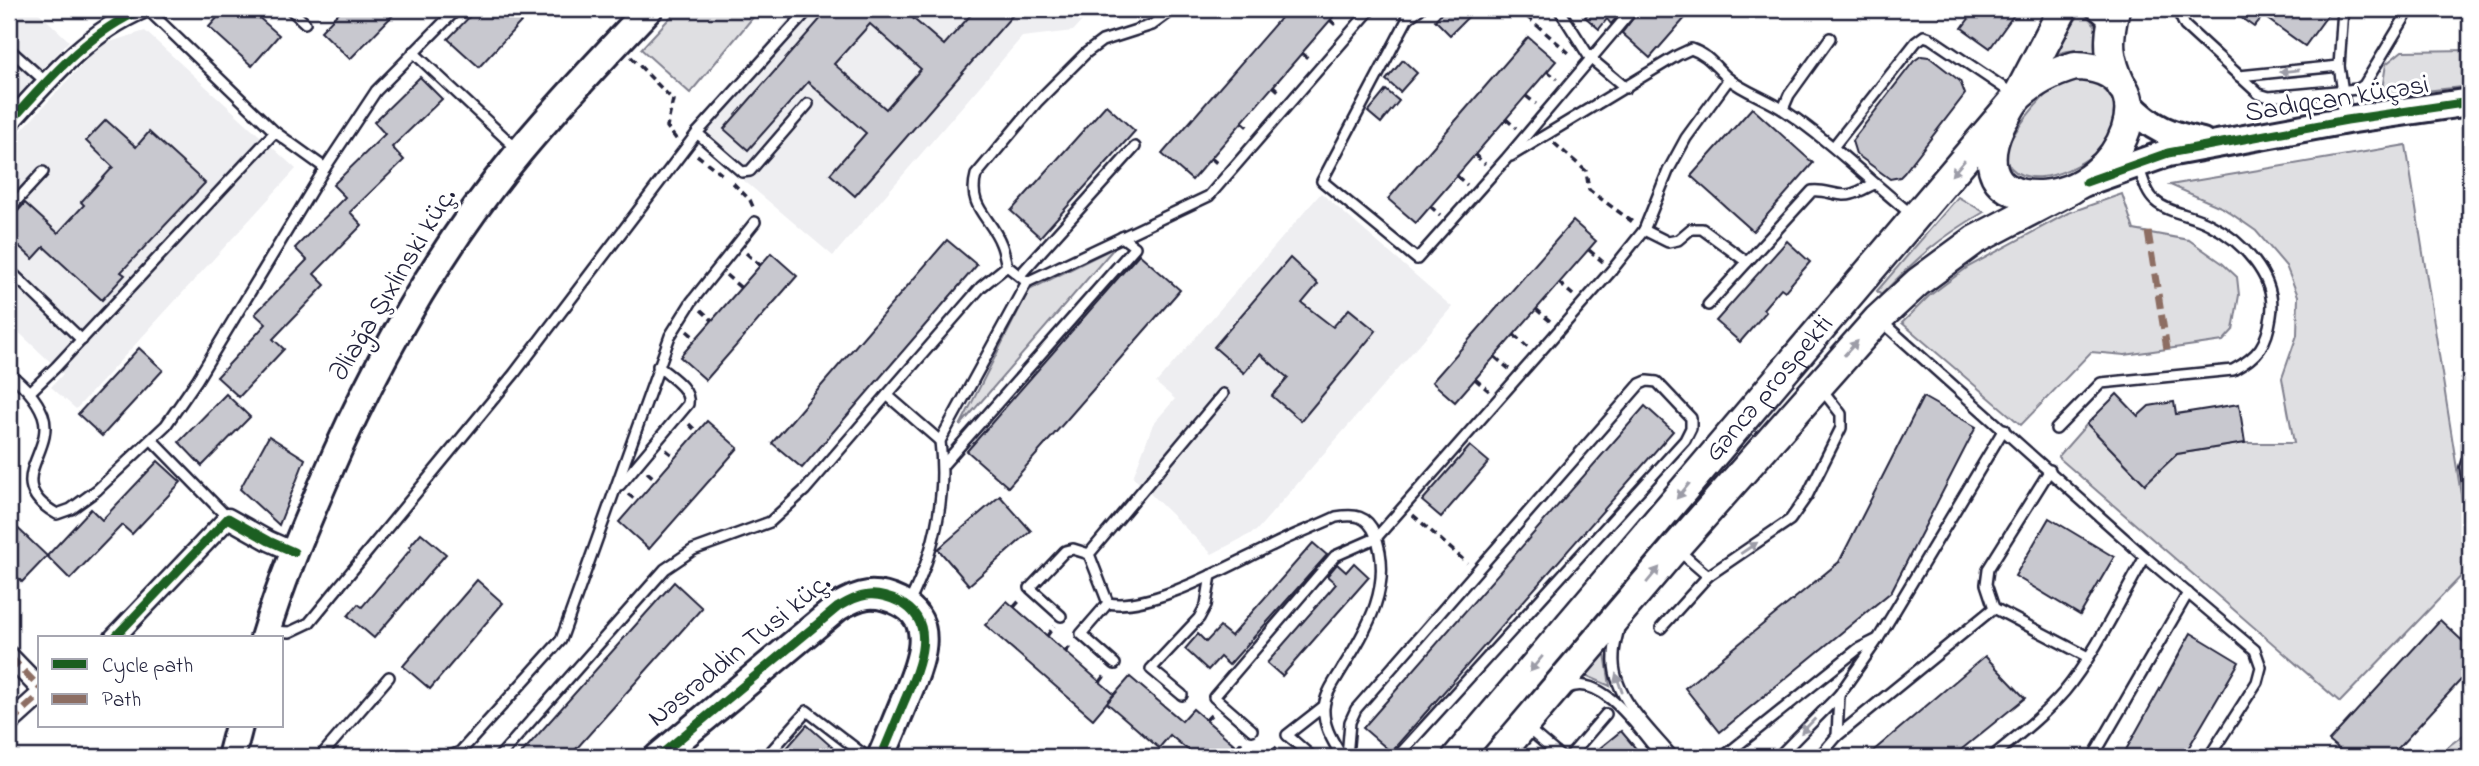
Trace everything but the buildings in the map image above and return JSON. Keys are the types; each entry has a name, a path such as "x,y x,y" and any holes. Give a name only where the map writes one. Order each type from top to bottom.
{"main road":[{"name":"Gəncə prospekti","path":"1457,757 2017,97 2063,9"},
{"path":"2113,19 2110,58 2126,97 2129,125 2124,138 2104,167 2079,185 2047,195 2026,194 2007,188 1994,174 1990,154 1993,138 2017,97 2043,79 2075,66 2090,66 2104,71 2126,97"},
{"name":"Gəncə prospekti","path":"1497,757 1676,547 1878,319 1918,282 1975,240 2079,185"}],"street":[{"path":"9,123 46,82 101,31 123,17 145,9"},
{"name":"Əliağa Şıxlinski küç.","path":"265,635 294,552 353,415 388,346 431,273 520,151 649,9"},
{"path":"2126,97 2142,119 2164,132 2211,144"},
{"name":"Sadıqcan küçəsi","path":"2079,185 2168,153 2347,120 2470,102"},
{"path":"116,636 228,518 260,537 294,552"},
{"name":"Nəsrəddin Tusi küç.","path":"658,757 838,607 856,596 875,594 908,606"},
{"path":"881,757 920,662 923,640 919,622 908,606"},
{"path":"9,656 38,686"},
{"path":"9,723 38,697"},
{"path":"231,757 238,728"}],"lane":[{"path":"145,9 275,132 325,168"},
{"path":"290,9 305,23"},
{"path":"9,373 30,392 44,418 42,440 25,474 26,486 48,510 57,514 71,509 97,490 166,425 197,380 325,168 376,91 457,9"},
{"path":"265,635 290,632 309,623 513,374 697,133 809,9"},
{"path":"1024,279 1007,266 1001,243 977,205 972,189 976,174 1037,102 1086,53 1102,41 1152,26 1174,9"},
{"path":"1024,279 1209,196 1371,9"},
{"path":"1420,9 1407,14 1322,181 1417,259 1633,9"},
{"path":"1559,9 1587,62 1626,88"},
{"path":"2089,9 2113,19"},
{"path":"2177,9 2185,26 2259,94 2269,97 2358,89 2364,85 2410,9"},
{"path":"2343,9 2339,66 2347,120"},
{"path":"2457,9 2470,14"},
{"path":"1834,146 1916,41 1924,36 2017,97"},
{"path":"1783,109 1789,95 1830,38"},
{"path":"9,49 46,82"},
{"path":"1506,159 1691,49 1702,52 1729,79 1783,109 1834,146 1915,218"},
{"path":"413,52 520,151"},
{"path":"2239,76 2339,66"},
{"path":"1252,730 1214,697 1335,556 1376,538 1612,270 1644,230 1668,171 1686,138 1729,79"},
{"path":"697,133 742,172 750,171 808,104"},
{"path":"30,392 82,340 275,132"},
{"path":"908,606 919,583 938,524 943,465 940,441 1024,279 1135,147"},
{"path":"2056,429 2101,383 2233,370 2246,363 2267,340 2273,307 2266,279 2250,256 2234,240 2210,224 2158,204 2146,189 2137,163"},
{"path":"9,209 43,172"},
{"path":"1708,305 1812,191 1852,195 1874,184"},
{"path":"448,757 460,752 561,640 658,366 678,322 755,222"},
{"path":"1644,230 1668,242 1678,240 1691,229 1702,229 1747,262"},
{"path":"943,465 1135,247 1122,237"},
{"path":"499,757 665,569 693,550 770,522 805,490 981,287 1007,266"},
{"path":"9,270 82,340"},
{"path":"1878,319 2145,557 2255,650 2261,667 2257,682 2209,757"},
{"path":"614,492 688,404 690,398 687,392 658,366"},
{"path":"1344,757 1350,722 1356,709 1640,384 1647,381 1657,382 1691,418 1691,428 1685,440 1397,757"},
{"path":"1661,628 1708,576 1790,520 1807,496 1841,428 1842,414 1818,385"},
{"path":"1089,554 1223,394"},
{"path":"887,395 940,441"},
{"path":"1778,757 1839,695 1878,639 2004,429"},
{"path":"152,440 228,518"},
{"path":"2470,451 2465,467 2470,497"},
{"path":"2050,470 1988,569 1986,584 1994,608 2088,657"},
{"path":"1108,603 1121,605 1144,602 1211,575 1336,517 1354,514 1364,518 1376,538 1381,560 1380,591 1367,629 1329,691 1324,706 1326,728 1344,757"},
{"path":"1676,547 1708,576"},
{"path":"1061,616 1030,588 1065,551 1073,549 1089,554"},
{"path":"1089,554 1108,603"},
{"path":"1992,757 2040,717 2065,690 2088,657 2145,557"},
{"path":"1182,695 1151,668 1199,618 1206,605 1211,575"},
{"path":"2092,757 2188,593"},
{"path":"1108,603 1081,634 1115,664"},
{"path":"1819,757 1837,736 1994,608"},
{"path":"1622,612 1614,656 1618,684 1629,704 1673,757"},
{"path":"1728,753 1858,649 1878,639"},
{"path":"320,757 389,677"},
{"path":"1546,700 1572,686 1591,686 1613,700 1662,757"},
{"path":"1837,736 1839,695"},
{"path":"1312,757 1287,735 1324,706"},
{"path":"766,757 807,711 867,757"},
{"path":"1569,757 1606,714"},
{"path":"1524,726 1560,757"}],"path":[{"path":"1518,9 1587,62"},
{"path":"1546,136 1586,171 1588,190 1644,230"},
{"path":"737,244 761,265"},
{"path":"1588,250 1612,270"},
{"path":"1559,283 1583,304"},
{"path":"1536,309 1560,330"},
{"path":"1514,335 1537,355"},
{"path":"1495,357 1518,377"},
{"path":"1404,506 1476,572"}],"shaded area":[{"path":"9,9 35,9 69,41 9,105"},
{"path":"678,9 760,9 690,93 641,49"},
{"path":"797,9 1093,9 1073,31 1022,37 833,256 689,134"},
{"path":"2082,10 2097,27 2096,55 2073,50 2051,57"},
{"path":"145,31 296,169 76,409 51,387 63,374 9,323 9,144 100,45"},
{"path":"2470,50 2470,86 2381,96 2386,64 2402,51"},
{"path":"2065,79 2092,80 2108,93 2115,103 2118,117 2114,130 2107,142 2095,153 2067,170 2041,177 2016,172 2007,162 2007,148 2011,139 2035,106"},
{"path":"2406,145 2470,552 2470,567 2340,702 2058,457 2087,424 2145,484 2177,454 2245,443 2294,443 2282,378 2297,335 2298,296 2286,266 2256,231 2223,208 2170,185"},
{"path":"1321,193 1452,307 1256,531 1212,554 1133,477 1153,424 1175,399 1156,383"},
{"path":"2122,194 2134,230 2189,240 2237,277 2239,295 2233,330 2223,341 2125,355 2091,352 2021,425 1902,323 1929,296 1968,267 2068,213"},
{"path":"1958,197 1984,212 1929,249 1881,295 1877,291"},
{"path":"1115,247 960,426 1029,290"},
{"path":"1605,653 1610,686 1585,675"},
{"path":"2470,730 2470,757 2434,757"}],"marked path":[{"path":"2148,232 2167,349"},
{"path":"9,656 38,686"},
{"path":"9,723 38,697"}],"cycle path":[{"path":"9,123 70,58 104,30 143,9"},
{"path":"2086,182 2168,153 2347,120 2470,102"},
{"path":"116,636 228,518 294,552"},
{"path":"658,757 838,607 867,595 890,598 912,611 922,634 922,648 915,676 881,757"}]}
